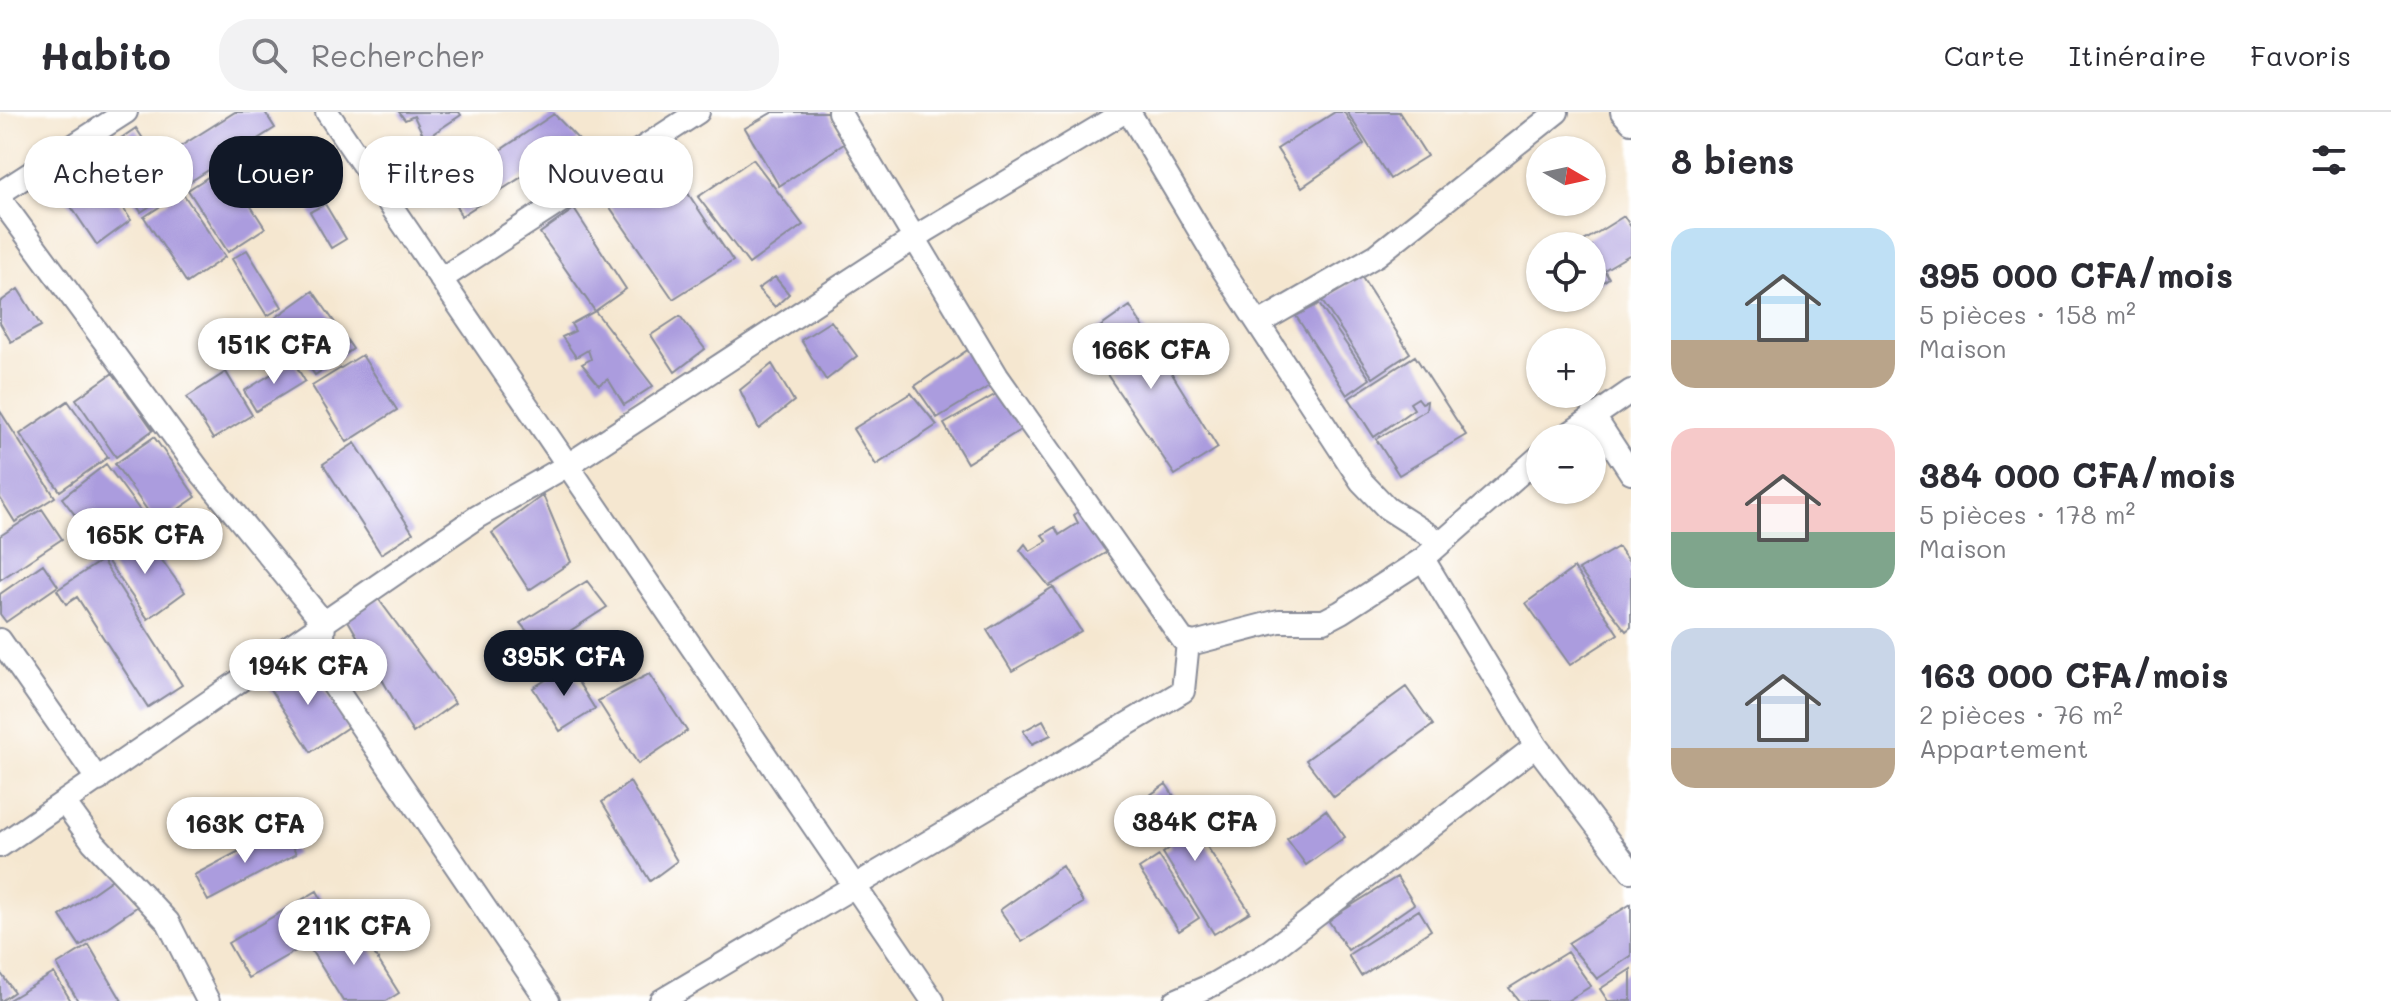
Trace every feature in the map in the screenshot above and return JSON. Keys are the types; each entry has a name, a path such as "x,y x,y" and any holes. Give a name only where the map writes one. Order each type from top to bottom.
{"street":[{"path":"126,112 0,196 199,470 324,623 321,667 548,1001"},
{"path":"327,112 933,1001"},
{"path":"441,279 698,112"},
{"path":"839,112 997,376 1183,640 1188,642 1279,621 1324,621 1423,559 1526,468"},
{"path":"0,846 477,517 568,465 916,238 1126,112 1361,481 1387,508 1440,542"},
{"path":"1259,323 1377,255 1557,112"},
{"path":"1622,112 1631,122"},
{"path":"1581,424 1631,391"},
{"path":"1593,415 1631,473"},
{"path":"1423,559 1536,746 1631,871"},
{"path":"0,640 98,780"},
{"path":"661,1001 1183,691 1188,642"},
{"path":"1175,1001 1219,993 1536,746"},
{"path":"64,802 93,842 168,922 208,1001"}],"building":[{"path":"235,112 265,112 275,128 262,136 209,136 209,170 193,180 193,138"},
{"path":"399,112 459,112 461,115 430,136 424,136 414,116 405,120"},
{"path":"773,112 827,112 844,144 779,186 745,128"},
{"path":"1335,112 1344,112 1364,144 1302,187 1277,149"},
{"path":"1347,112 1399,112 1427,156 1390,179"},
{"path":"554,114 575,136 521,136"},
{"path":"136,128 141,136 124,136"},
{"path":"519,138 519,179 503,189 503,148"},
{"path":"753,159 803,225 749,264 698,197"},
{"path":"209,176 209,208 252,208 265,228 228,252 193,198 193,187"},
{"path":"693,201 733,261 673,299 610,208 693,208"},
{"path":"72,208 123,208 131,220 97,245"},
{"path":"158,208 193,208 225,257 187,283 144,217"},
{"path":"327,208 346,239 331,248 310,212"},
{"path":"457,208 473,208 461,216"},
{"path":"574,209 626,289 595,311 540,233"},
{"path":"1624,216 1631,227 1631,254 1606,269 1606,232 1598,232"},
{"path":"247,250 282,307 267,316 232,259"},
{"path":"1361,276 1410,353 1373,378 1322,301"},
{"path":"775,277 789,294 775,307 758,289"},
{"path":"18,289 41,326 11,342 0,323 0,302"},
{"path":"313,291 353,349 315,375 275,318"},
{"path":"1319,304 1370,379 1347,395 1296,316"},
{"path":"1130,306 1218,448 1175,475 1083,339"},
{"path":"595,311 653,386 624,405 608,379 599,385 582,364 591,359 588,350 576,357 562,337 575,331 571,324"},
{"path":"680,316 705,349 675,372 651,335"},
{"path":"831,321 857,356 826,380 801,340"},
{"path":"972,347 993,384 937,418 915,386"},
{"path":"362,355 397,410 347,442 312,386"},
{"path":"1415,356 1466,435 1399,475 1376,439 1426,410 1427,401 1422,403 1418,398 1410,403 1414,409 1374,437 1349,398"},
{"path":"293,361 305,381 256,411 244,391"},
{"path":"772,364 794,401 759,429 740,390"},
{"path":"226,372 252,415 213,439 187,397"},
{"path":"113,373 153,430 116,457 76,399"},
{"path":"911,393 937,425 876,465 853,429"},
{"path":"998,393 1022,429 967,463 944,424"},
{"path":"68,401 108,457 60,491 20,434"},
{"path":"0,411 55,497 15,522 0,498"},
{"path":"154,437 196,497 157,524 115,464"},
{"path":"355,443 413,533 381,554 323,464"},
{"path":"106,464 147,520 104,553 62,498"},
{"path":"543,495 571,562 529,590 492,533"},
{"path":"42,509 62,539 0,580 0,536"},
{"path":"1080,510 1107,552 1049,586 1020,550 1025,544 1030,551 1047,541 1042,535 1055,527 1059,535 1078,523 1074,515"},
{"path":"142,533 185,592 148,619 106,559"},
{"path":"1618,547 1631,565 1631,627 1626,631 1579,570"},
{"path":"102,560 182,685 148,707 77,597 66,604 57,590"},
{"path":"43,564 58,586 6,622 0,614 0,594"},
{"path":"1574,568 1618,634 1570,665 1526,603"},
{"path":"587,581 607,607 542,649 520,623"},
{"path":"1053,587 1081,631 1012,671 987,630"},
{"path":"377,597 455,703 413,733 346,617"},
{"path":"306,662 348,727 311,752 268,686"},
{"path":"568,666 595,709 560,731 533,688"},
{"path":"649,674 687,731 638,764 598,701"},
{"path":"1406,687 1433,725 1334,797 1306,760"},
{"path":"1043,720 1051,735 1032,744 1023,731"},
{"path":"630,782 677,861 650,881 602,802"},
{"path":"1166,784 1250,912 1214,934 1163,853 1171,847 1140,802"},
{"path":"1326,810 1345,837 1306,865 1287,839"},
{"path":"283,828 296,854 208,901 194,875"},
{"path":"1159,856 1199,918 1179,931 1139,869"},
{"path":"1062,866 1083,903 1022,942 1000,910"},
{"path":"117,876 138,906 80,946 60,916"},
{"path":"1397,877 1414,904 1348,950 1328,920"},
{"path":"317,891 337,927 248,978 228,943"},
{"path":"1631,904 1631,956 1597,979 1568,943"},
{"path":"1419,910 1431,930 1361,976 1348,955"},
{"path":"353,920 399,993 386,1001 343,1001 311,950"},
{"path":"89,945 122,1001 78,1001 57,965"},
{"path":"1567,952 1591,986 1567,1001 1519,1001 1509,988"},
{"path":"1631,969 1631,1001 1608,1001 1600,989"},
{"path":"0,972 14,992 1,1001 0,1001"},
{"path":"54,973 71,1001 7,1001"}]}
